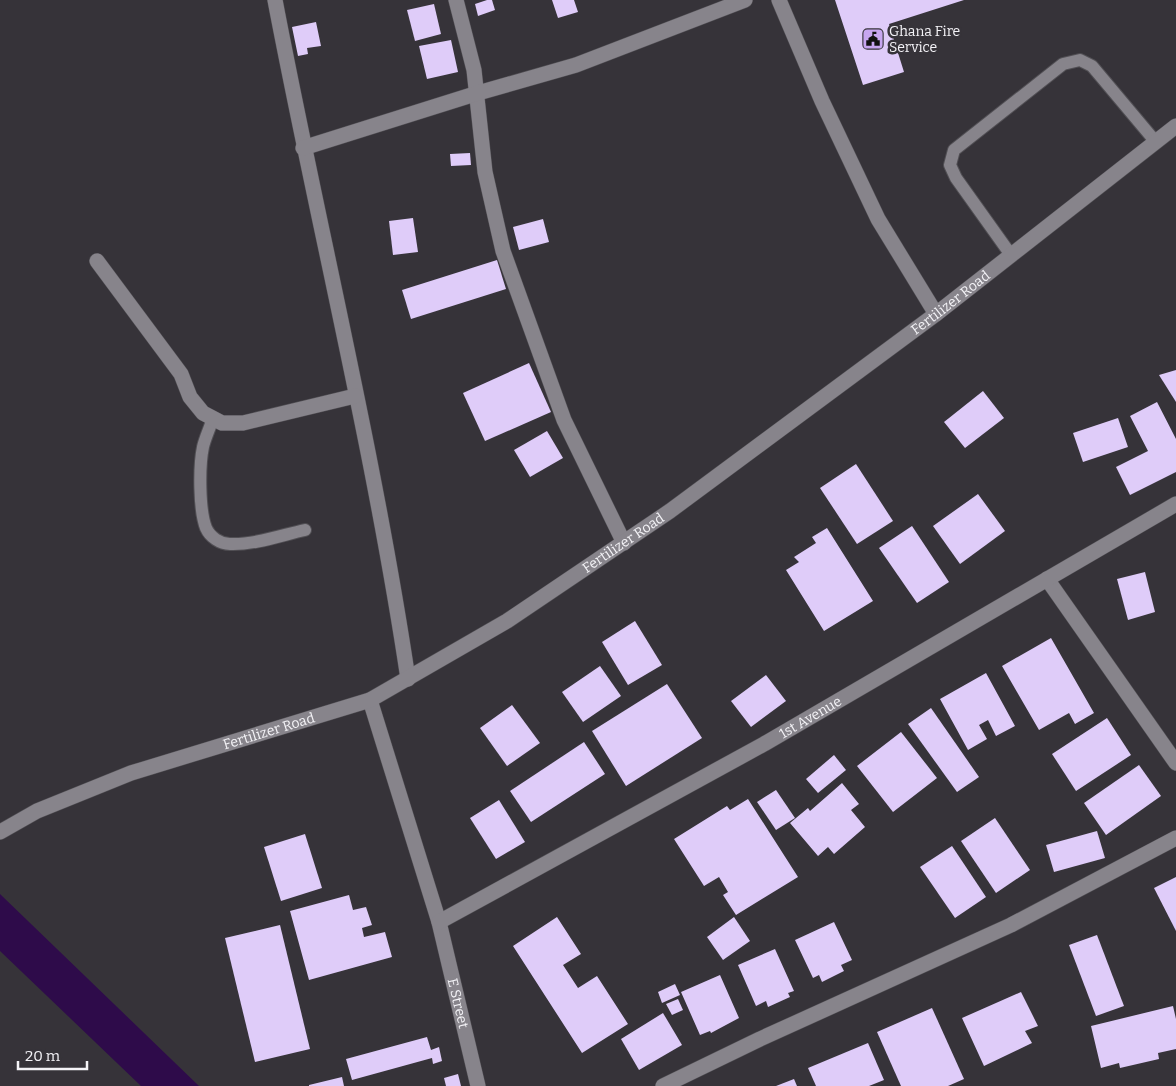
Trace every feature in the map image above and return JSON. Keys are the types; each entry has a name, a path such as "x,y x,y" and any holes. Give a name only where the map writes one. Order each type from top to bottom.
{"street":[{"path":"275,0 303,148 392,574 408,680"},
{"path":"456,0 478,92 485,172 503,252 564,420 624,542"},
{"path":"303,148 478,92 576,66 745,0"},
{"path":"779,0 822,101 878,219 936,314"},
{"name":"Fertilizer Road","path":"0,832 37,811 130,773 370,700 408,680 507,621 678,505 936,314 1176,126"},
{"path":"97,261 181,374 190,397 203,413 222,423 243,423 355,396"},
{"name":"1st Avenue","path":"439,922 764,744 1176,504"},
{"path":"1047,579 1176,763"},
{"name":"E Street","path":"370,700 439,922 478,1086"},
{"path":"663,1086 760,1039 1012,925 1176,838"}],"lane":[{"path":"1011,255 956,178 950,165 954,150 1063,64 1080,60 1092,66 1155,141"},
{"path":"213,418 203,448 201,467 202,512 206,529 213,539 229,544 250,542 306,530"}],"shaded area":[{"path":"0,894 199,1086 141,1086 0,951"}],"building":[{"path":"492,0 495,10 478,16 475,4"},
{"path":"552,0 574,0 578,12 558,18"},
{"path":"835,0 964,0 889,24 904,72 863,85"},
{"path":"434,4 441,34 415,41 407,10"},
{"path":"316,22 321,46 307,48 308,54 298,56 292,27"},
{"path":"451,40 458,72 427,79 419,46"},
{"path":"470,153 471,165 451,166 450,154"},
{"path":"413,218 418,252 393,255 389,221"},
{"path":"543,219 549,242 519,250 513,227"},
{"path":"497,260 506,289 411,319 402,290"},
{"path":"529,363 551,412 485,441 463,393"},
{"path":"1176,370 1176,402 1159,375"},
{"path":"983,391 1004,418 965,448 944,422"},
{"path":"1157,402 1176,439 1176,472 1130,495 1116,467 1148,451 1130,416"},
{"path":"1118,418 1128,447 1083,462 1073,433"},
{"path":"547,431 563,458 530,477 514,450"},
{"path":"856,464 893,521 857,544 820,488"},
{"path":"978,494 1005,531 960,564 933,526"},
{"path":"912,526 949,582 917,603 879,548"},
{"path":"827,528 873,601 824,631 786,570 799,562 794,557 816,543 812,537"},
{"path":"1145,572 1155,612 1128,620 1117,579"},
{"path":"635,621 662,665 628,685 602,642"},
{"path":"1051,638 1094,713 1075,724 1069,713 1039,730 1002,666"},
{"path":"600,666 621,696 583,722 562,692"},
{"path":"986,673 1015,726 996,736 988,720 979,725 987,739 968,750 940,699"},
{"path":"766,675 786,701 751,727 731,701"},
{"path":"667,684 702,738 626,786 592,731"},
{"path":"512,705 540,743 507,766 480,728"},
{"path":"931,708 979,777 957,792 908,724"},
{"path":"1107,718 1131,755 1076,791 1052,754"},
{"path":"901,732 937,778 893,812 857,766"},
{"path":"584,742 605,774 531,822 510,791"},
{"path":"834,755 846,770 818,793 806,779"},
{"path":"1139,765 1161,796 1106,835 1084,803"},
{"path":"842,783 859,804 851,810 865,827 834,854 828,847 818,856 790,823 808,808 810,811"},
{"path":"776,790 795,818 776,830 757,802"},
{"path":"748,799 798,877 736,915 723,895 728,892 719,877 704,886 674,839 727,806 730,810"},
{"path":"499,800 525,842 496,859 470,818"},
{"path":"995,818 1030,870 996,893 961,841"},
{"path":"1097,831 1105,858 1054,872 1046,845"},
{"path":"305,834 322,888 281,901 264,847"},
{"path":"952,846 986,897 955,918 920,867"},
{"path":"1176,877 1176,931 1154,888"},
{"path":"349,895 353,910 366,907 372,925 362,928 364,937 385,932 392,957 309,980 290,911"},
{"path":"557,917 581,954 563,965 578,988 597,976 628,1024 582,1053 513,946"},
{"path":"734,917 750,941 723,960 707,937"},
{"path":"834,922 852,960 841,965 844,971 822,982 819,975 813,978 795,940"},
{"path":"280,925 310,1049 255,1062 225,938"},
{"path":"1097,935 1124,1006 1096,1016 1069,945"},
{"path":"775,949 794,991 788,993 790,997 768,1007 766,1001 756,1006 738,965"},
{"path":"720,975 739,1018 711,1033 710,1031 700,1035 681,992"},
{"path":"675,984 680,995 662,1003 658,992"},
{"path":"1021,992 1038,1026 1025,1031 1032,1043 984,1066 962,1018"},
{"path":"678,999 683,1010 672,1015 666,1004"},
{"path":"1173,1006 1176,1019 1176,1049 1158,1053 1159,1059 1120,1068 1119,1063 1101,1068 1091,1026"},
{"path":"932,1008 964,1079 948,1086 901,1086 877,1032"},
{"path":"663,1013 682,1045 639,1070 621,1039"},
{"path":"427,1037 431,1050 439,1047 442,1061 433,1064 432,1058 352,1080 346,1059"},
{"path":"868,1043 884,1080 869,1086 816,1086 808,1068"},
{"path":"458,1074 461,1086 446,1086 444,1078"},
{"path":"342,1077 344,1086 309,1086 309,1085"},
{"path":"794,1079 797,1086 776,1086"}],"place":[{"name":"Ghana Fire Service","path":"873,39"}]}
